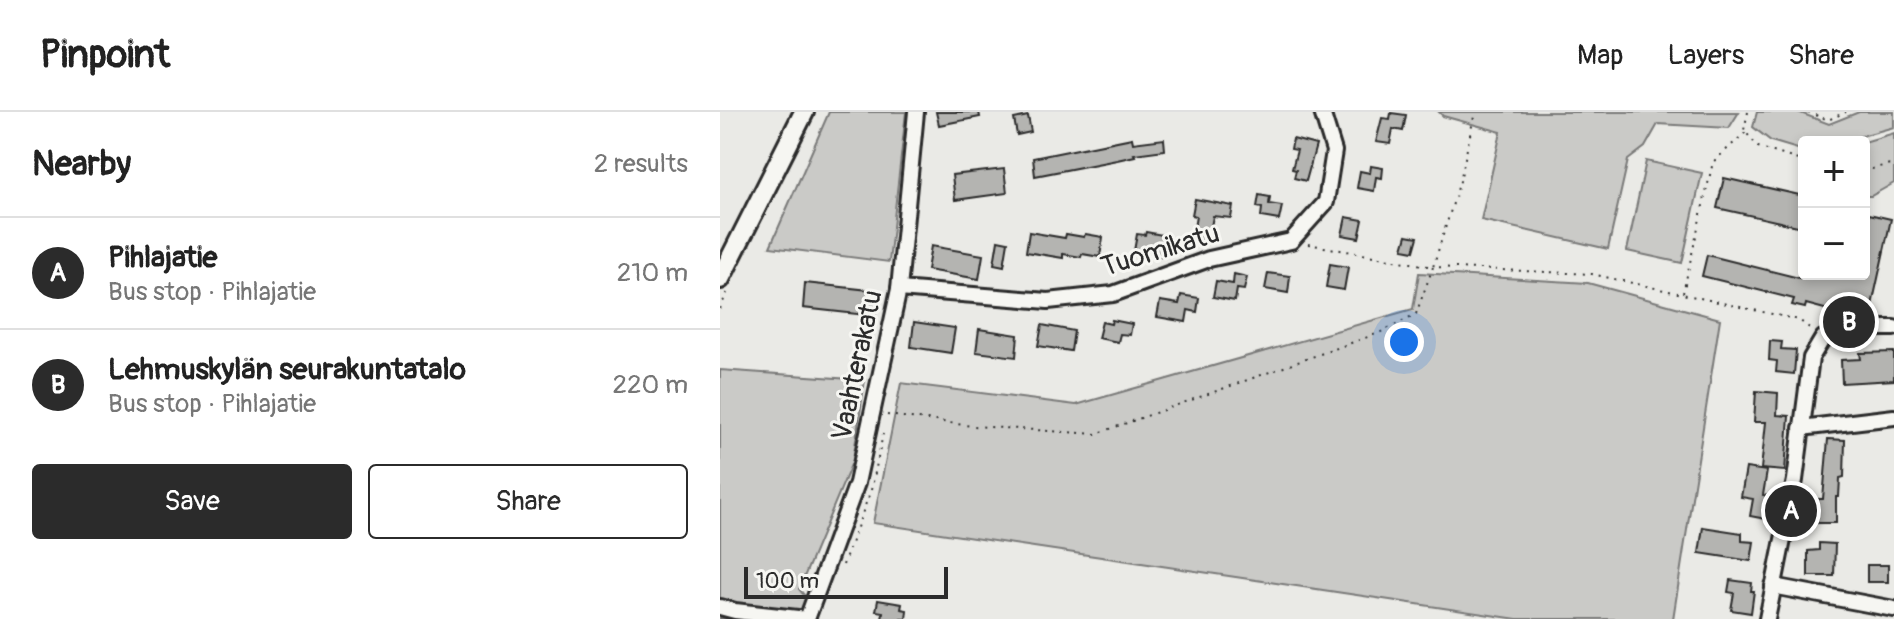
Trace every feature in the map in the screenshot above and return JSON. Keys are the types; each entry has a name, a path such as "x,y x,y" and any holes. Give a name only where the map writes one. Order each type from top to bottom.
{"main road":[{"path":"720,279 804,112"}],"street":[{"name":"Vaahterakatu","path":"807,619 857,483 899,289 916,112"},
{"path":"1291,241 1326,202 1334,151 1322,112"},
{"name":"Tuomikatu","path":"899,289 1048,301 1113,294 1209,259 1291,241"},
{"path":"1767,619 1795,480 1811,358 1823,338 1894,328"},
{"path":"1801,428 1894,417"},
{"path":"1773,586 1894,609"},
{"path":"729,612 807,619"}],"path":[{"path":"887,415 973,426 1096,434 1379,333 1416,314 1460,181 1475,112"},
{"path":"1748,112 1744,130 1758,147 1798,160"},
{"path":"1808,112 1828,120 1846,112"},
{"path":"1682,294 1713,162 1746,132"},
{"path":"1870,169 1894,163"},
{"path":"1291,241 1433,267 1592,274 1799,320 1823,338"}],"shaded area":[{"path":"829,112 906,112 889,262 770,247"},
{"path":"1439,112 1739,112 1729,128 1658,124 1645,147 1628,160 1608,249 1481,220 1501,132 1443,116"},
{"path":"1757,112 1798,112 1829,124 1859,112 1894,112 1894,127 1862,136 1798,136 1798,149 1771,141 1753,127"},
{"path":"1894,133 1894,183 1871,196 1870,196 1870,140"},
{"path":"1646,161 1702,173 1682,263 1627,251"},
{"path":"1419,273 1588,283 1720,319 1673,619 1517,619 873,523 901,383 1076,405 1413,309"},
{"path":"720,370 865,380 853,460 799,589 817,611 815,619 720,619"}],"building":[{"path":"936,112 979,112 980,117 939,125"},
{"path":"1391,113 1406,115 1403,131 1393,129 1390,144 1376,142 1382,118 1390,119"},
{"path":"1028,116 1031,132 1017,135 1014,119"},
{"path":"1132,138 1133,143 1164,139 1165,150 1035,176 1033,158"},
{"path":"1293,139 1316,145 1306,181 1294,178 1296,170 1292,169 1297,150 1291,149"},
{"path":"1371,166 1383,168 1382,178 1376,177 1374,191 1357,188 1360,171 1370,173"},
{"path":"1004,169 1007,193 955,200 952,175"},
{"path":"1724,178 1798,195 1798,226 1717,208"},
{"path":"1259,195 1270,197 1269,204 1282,206 1279,220 1261,217 1262,208 1257,207"},
{"path":"1195,199 1233,206 1231,218 1213,216 1208,243 1192,240"},
{"path":"1870,214 1891,219 1871,310 1834,301 1832,311 1806,304 1805,308 1792,305 1794,299 1702,276 1707,255 1798,280 1870,280"},
{"path":"1346,217 1363,220 1359,238 1342,235"},
{"path":"1029,232 1065,238 1066,234 1103,237 1100,257 1063,254 1063,258 1026,252"},
{"path":"1146,232 1168,236 1164,257 1134,251 1137,234 1145,235"},
{"path":"1407,235 1418,237 1414,251 1403,249"},
{"path":"998,240 1008,242 1004,266 994,264"},
{"path":"931,246 983,255 979,279 927,270"},
{"path":"1330,264 1348,267 1344,290 1326,287"},
{"path":"1268,273 1290,276 1288,293 1265,289"},
{"path":"1234,274 1247,277 1244,290 1237,289 1235,301 1213,297 1216,281 1233,284"},
{"path":"805,283 878,291 875,316 803,308"},
{"path":"1181,295 1199,298 1197,312 1188,310 1186,322 1157,317 1160,301 1179,304"},
{"path":"1112,320 1132,324 1130,335 1120,334 1118,342 1098,338 1102,322 1111,324"},
{"path":"914,322 955,328 951,353 911,347"},
{"path":"1042,325 1074,331 1071,351 1038,346"},
{"path":"979,329 1018,335 1016,357 976,352"},
{"path":"1770,341 1782,342 1781,349 1796,350 1794,374 1776,372 1777,361 1769,360"},
{"path":"1894,352 1894,380 1842,383 1841,360 1861,359 1860,353"},
{"path":"1756,391 1778,393 1777,415 1789,416 1785,471 1761,469 1766,422 1754,422"},
{"path":"1828,439 1845,440 1844,477 1840,478 1839,497 1836,497 1836,523 1815,523 1815,499 1823,499"},
{"path":"1746,468 1767,471 1763,495 1770,496 1766,519 1750,516 1753,499 1741,497"},
{"path":"1703,527 1742,533 1742,541 1754,542 1751,561 1699,553"},
{"path":"1819,543 1835,544 1834,576 1808,576 1808,551 1819,550"},
{"path":"1867,565 1888,565 1888,582 1867,582"},
{"path":"1730,580 1752,583 1751,613 1731,610 1734,593 1728,592"},
{"path":"878,600 902,604 901,609 907,610 906,619 882,619 883,612 876,611"}],"place":[{"name":"Lehmuskylän seurakuntatalo","path":"1849,322"},
{"name":"Pihlajatie","path":"1791,511"}]}
